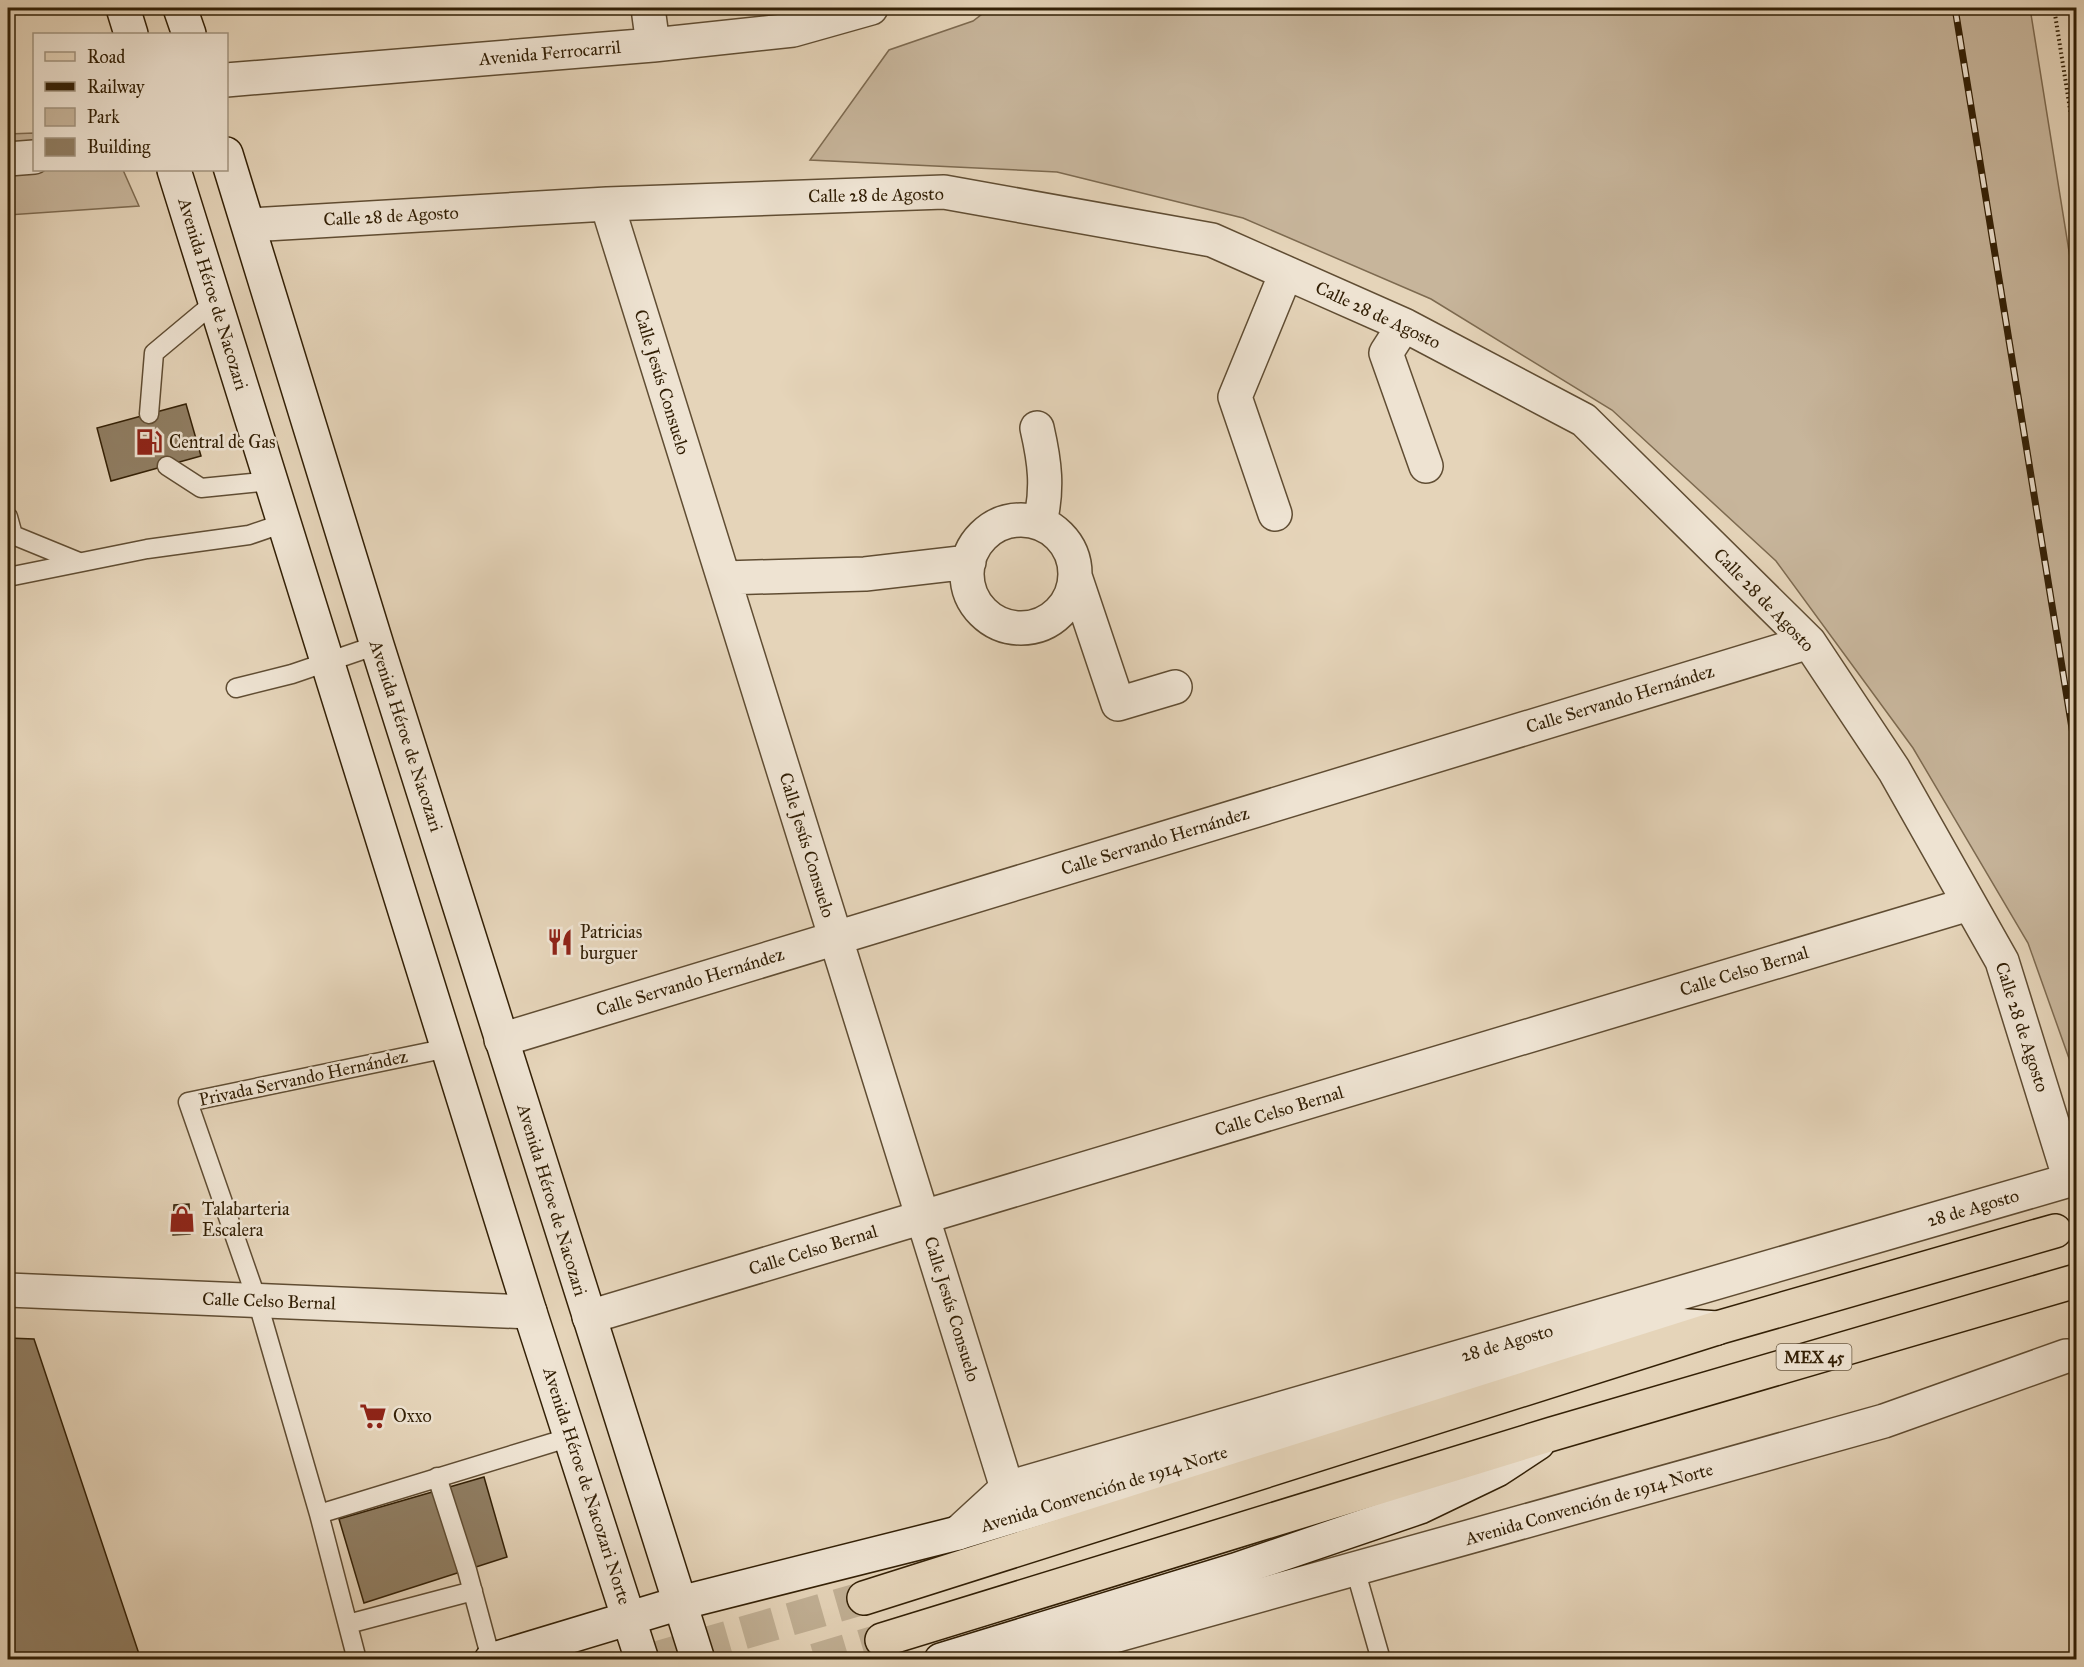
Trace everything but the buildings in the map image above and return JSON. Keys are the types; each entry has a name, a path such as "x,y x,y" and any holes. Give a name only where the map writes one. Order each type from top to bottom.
{"main road":[{"name":"Avenida Convención de 1914 Norte","path":"864,1598 1717,1328 2055,1231"},
{"name":"MEX 45","path":"1552,1434 2076,1281"},
{"path":"882,1640 1552,1434"}],"street":[{"path":"123,8 131,33"},
{"path":"180,8 189,33"},
{"path":"648,8 653,45"},
{"name":"Avenida Ferrocarril","path":"228,80 653,45 793,30 871,8"},
{"path":"8,159 33,157"},
{"name":"Avenida Héroe de Nacozari","path":"228,160 376,645 589,1317"},
{"name":"Avenida Héroe de Nacozari","path":"174,171 531,1312"},
{"name":"Calle 28 de Agosto","path":"249,225 607,204 944,192 1212,240 1404,325 1584,420 1809,642 1894,770 2002,961 2070,1180"},
{"name":"Calle Jesús Consuelo","path":"607,204 1007,1488"},
{"path":"1275,514 1235,397 1286,273"},
{"path":"1404,325 1386,353 1425,466"},
{"path":"1037,428 1045,462 1046,495 1040,523"},
{"path":"1076,576 1071,595 1061,611 1046,622 1029,627 1010,627 992,620 979,607 970,590 969,562 979,540 992,529 1007,522 1024,520 1040,523 1055,532 1066,544 1074,560 1076,576 1118,704 1175,687"},
{"path":"724,578 865,574 969,562"},
{"name":"Calle Servando Hernández","path":"501,1040 1809,642"},
{"name":"Calle Celso Bernal","path":"589,1317 1969,904"},
{"name":"28 de Agosto","path":"958,1533 1007,1488 2070,1180"},
{"name":"Calle Celso Bernal","path":"8,1290 531,1312"},
{"name":"Avenida Héroe de Nacozari Norte","path":"531,1312 642,1659"},
{"path":"589,1317 698,1659"},
{"name":"Avenida Convención de 1914 Norte","path":"491,1659 680,1603 958,1533 1584,1344 1661,1324 1717,1328"},
{"name":"Avenida Convención de 1914 Norte","path":"1040,1658 1884,1421 2066,1356 2076,1356"},
{"name":"MEX 45","path":"940,1659 1235,1570 1420,1507 1497,1470 1552,1434"}],"lane":[{"path":"149,414 154,353 216,302"},
{"path":"167,466 201,488 271,481"},
{"path":"8,517 14,536 79,562"},
{"path":"8,577 147,549 249,536 284,523"},
{"path":"236,688 376,645"},
{"name":"Privada Servando Hernández","path":"256,1300 188,1102 448,1048"},
{"path":"256,1300 319,1514 357,1659"},
{"path":"319,1514 571,1437"},
{"path":"437,1477 473,1591 491,1659"},
{"path":"1355,1569 1381,1659"},
{"path":"348,1624 473,1591"}],"path":[{"path":"2054,8 2076,147"}],"green space":[{"path":"990,8 2030,8 2076,295 2076,1078 2028,943 1913,748 1776,561 1612,410 1431,299 1243,218 1057,172 810,160 889,50 973,21"},
{"path":"33,133 33,171 123,171 139,206 8,215 8,134"}],"tunnel":[{"path":"649,1660 864,1598"},
{"path":"815,1660 882,1640"}],"railway":[{"path":"1955,8 2076,753"}],"place":[{"name":"Central de Gas","path":"149,442"},
{"name":"Patricias burguer","path":"560,942"},
{"name":"Talabarteria Escalera","path":"182,1219"},
{"name":"Oxxo","path":"373,1416"}]}
